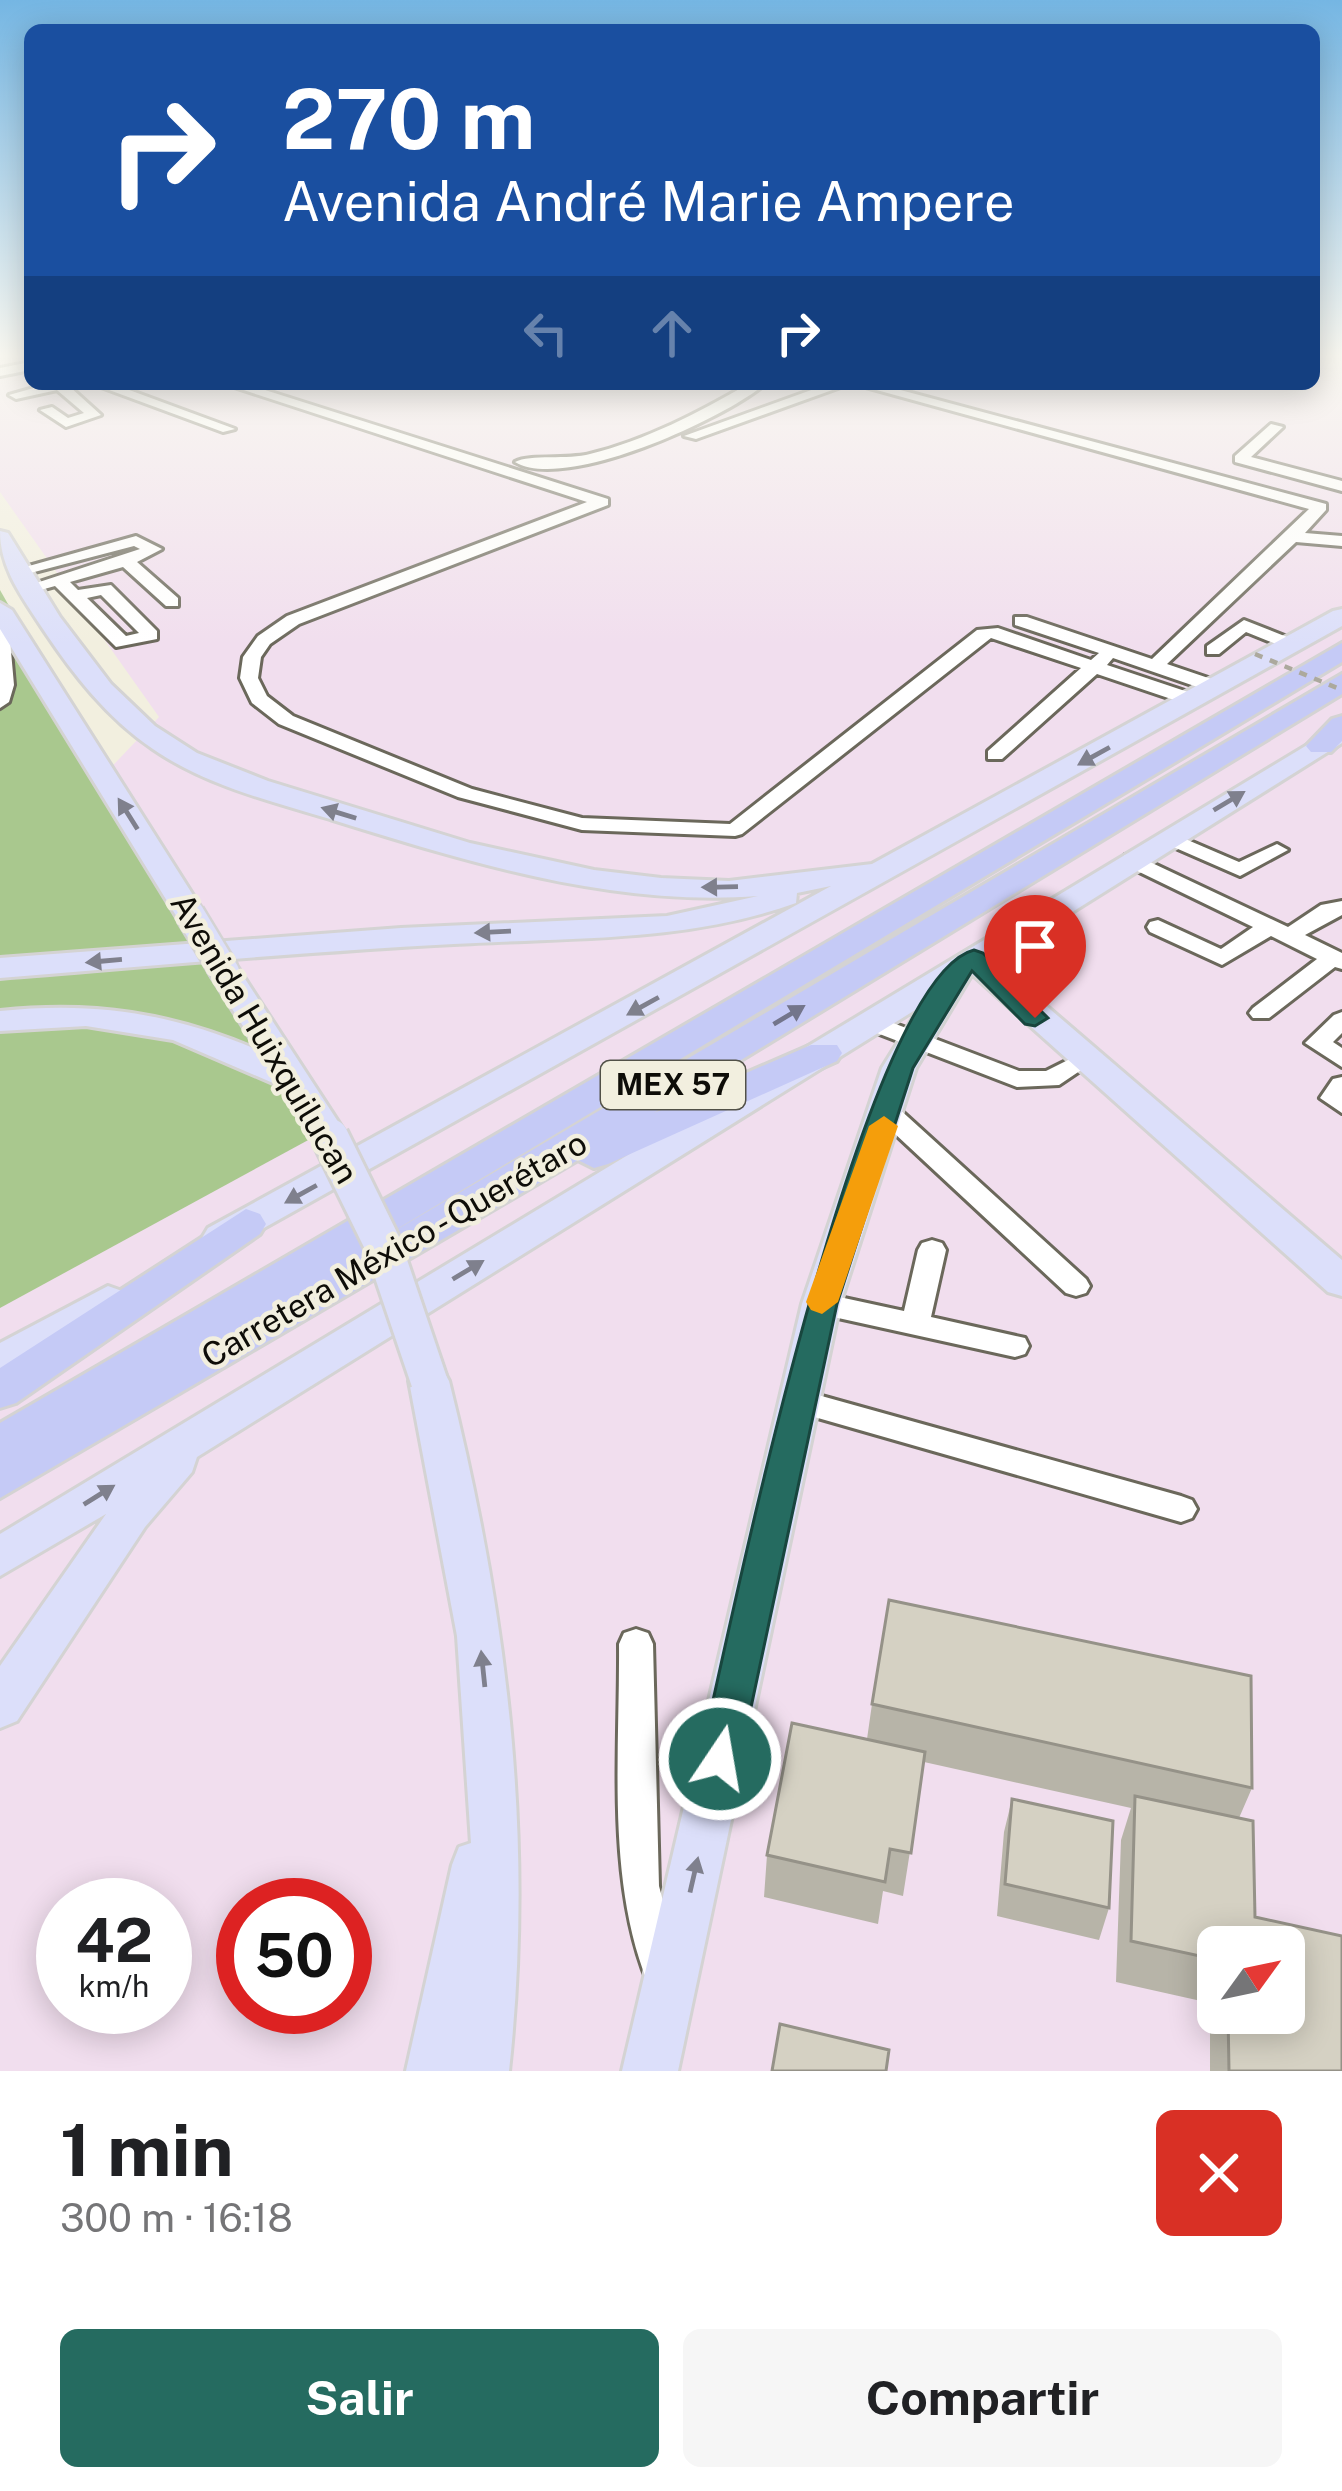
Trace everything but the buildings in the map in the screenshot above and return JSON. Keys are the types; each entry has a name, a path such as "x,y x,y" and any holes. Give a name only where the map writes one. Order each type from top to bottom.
{"highway":[{"name":"Carretera México - Querétaro","path":"0,1445 1342,651"},
{"name":"Carretera México - Querétaro","path":"0,1478 448,1220 1342,686"},
{"path":"448,1220 824,1054"},
{"path":"0,1391 246,1224"}],"main road":[{"path":"0,538 36,585 100,692 151,736 208,768 452,848 532,868 622,884 814,884"},
{"path":"36,585 45,681"},
{"name":"Avenida Huixquilucan","path":"0,610 330,1137 383,1245 429,1381 477,1617 492,1786 491,1952 481,2071"},
{"path":"0,1362 1342,616"},
{"path":"0,1557 824,1054 1335,734"},
{"path":"0,968 727,914 917,856"},
{"path":"650,2071 821,1304 888,1113 899,1068 968,962"},
{"path":"968,962 1342,1282"},
{"path":"0,1021 100,1014 142,1018 178,1027 295,1079"},
{"path":"0,1706 130,1514 203,1431"},
{"path":"434,2071 492,1786"}],"street":[{"path":"479,453 595,485"},
{"path":"488,453 557,467 599,453"},
{"path":"643,453 604,466 595,485 602,502 596,507 293,620 264,640 252,657 249,678 259,699 286,719 465,793 582,824 722,832 743,825 983,634 1155,666 1205,693"},
{"path":"1118,453 1320,507 1155,666"},
{"path":"1246,453 1240,458 1342,486"},
{"path":"1292,538 1342,541"},
{"path":"136,542 154,549 126,562 36,585 136,542"},
{"path":"126,562 172,602"},
{"path":"36,585 75,596"},
{"path":"1021,621 1104,658 1205,693"},
{"path":"1213,650 1244,625 1292,644"},
{"path":"0,629 5,685 0,702"},
{"path":"995,755 1104,658"},
{"path":"1169,838 1240,870 1277,850"},
{"path":"1133,860 1337,960 1261,1013"},
{"path":"1158,927 1222,958 1342,908"},
{"path":"1342,1020 1317,1043 1342,1059"},
{"path":"872,1023 1037,1082 1084,1060"},
{"path":"1342,1085 1332,1098 1342,1105"},
{"path":"888,1113 1076,1286"},
{"path":"915,1325 932,1250"},
{"path":"821,1304 1015,1346"},
{"path":"800,1402 1180,1508"},
{"path":"636,1644 640,1886 668,1992"}],"path":[{"path":"1256,654 1342,686"}],"shaded area":[{"path":"0,453 1342,453 1342,2071 0,2071 0,884 159,717 0,492"}],"green space":[{"path":"0,590 312,1138 0,1308"}],"slow traffic":[{"path":"822,1302 884,1126"}],"route":[{"path":"720,1759 821,1304 888,1113 899,1068 962,966 974,958 1035,1018"}]}
